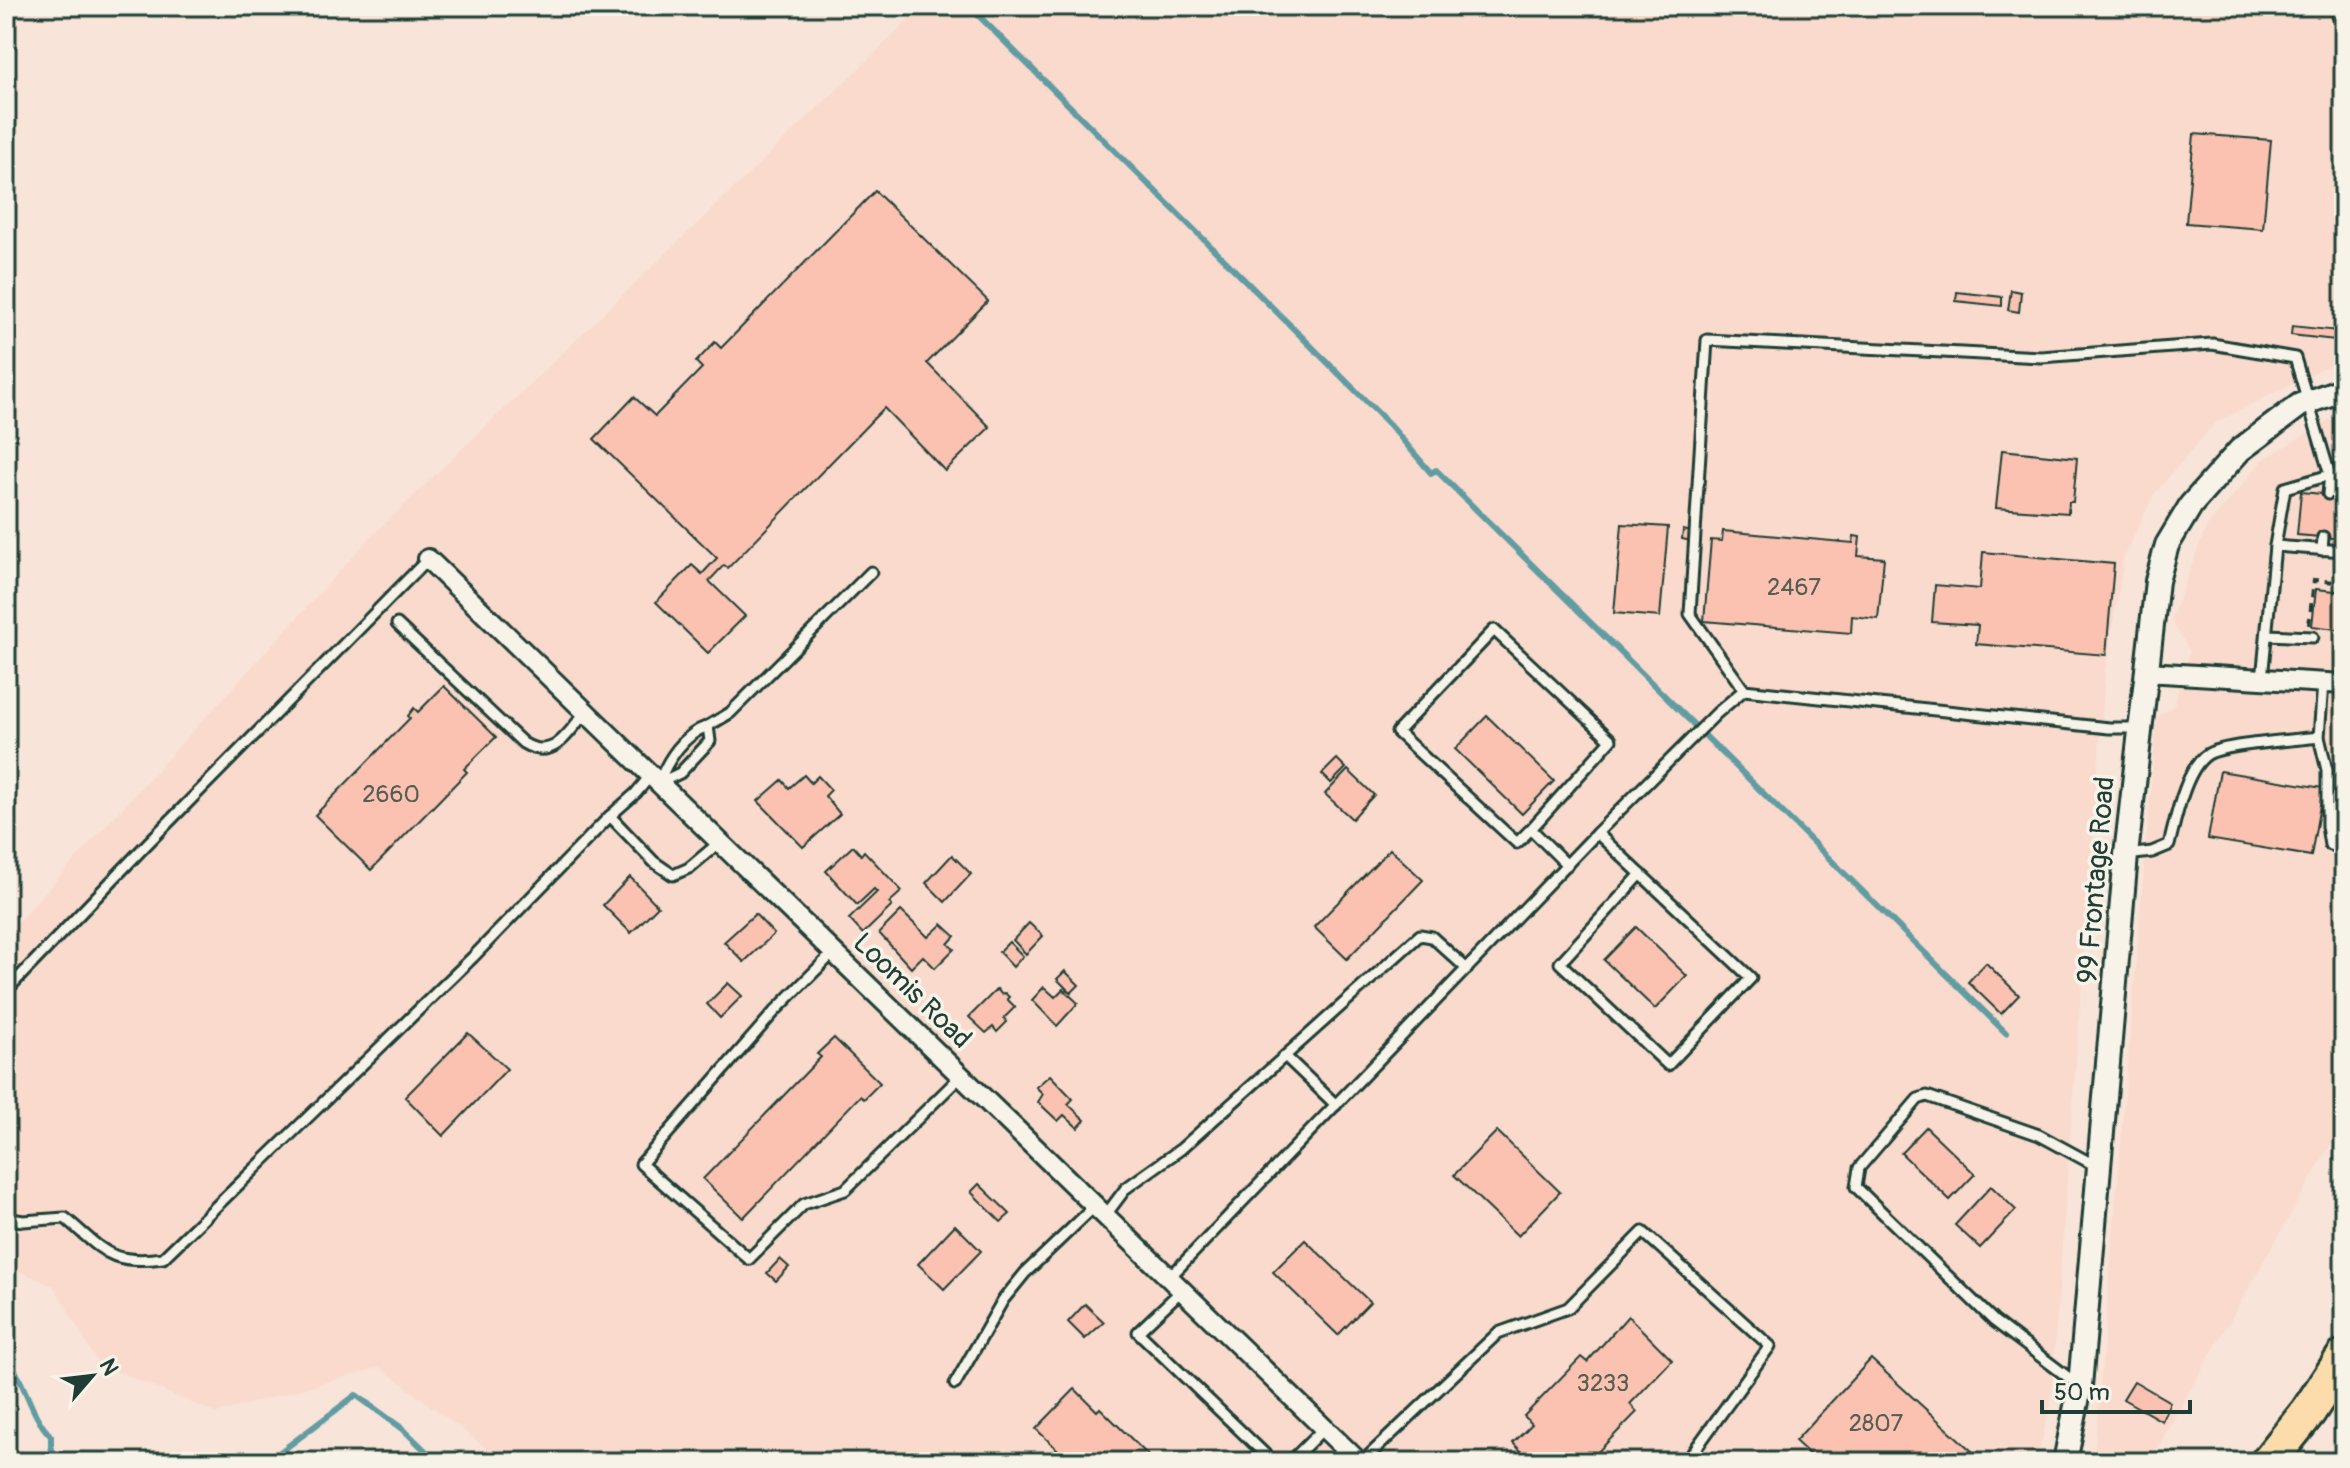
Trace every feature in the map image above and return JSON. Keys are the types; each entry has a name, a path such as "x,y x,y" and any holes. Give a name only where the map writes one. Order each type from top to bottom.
{"highway":[{"path":"2268,1462 2308,1412 2344,1357"}],"street":[{"name":"99 Frontage Road","path":"2065,1462 2080,1386 2126,855 2157,581 2167,545 2191,505 2240,450 2300,405 2344,389"},
{"name":"Loomis Road","path":"428,559 1361,1462"},
{"path":"2147,672 2344,684"}],"lane":[{"path":"2339,6 2338,16 2344,35"},
{"path":"1744,690 1690,614 1707,340 2041,357 2212,344 2295,358 2330,475 2328,494"},
{"path":"2262,679 2275,546 2285,488 2330,475 2344,476"},
{"path":"2322,550 2323,537"},
{"path":"2275,546 2344,551"},
{"path":"6,991 428,559"},
{"path":"6,1218 23,1221 65,1218 113,1257 139,1261 163,1258 441,989 610,816 655,779 667,761 697,730 730,713 871,572"},
{"path":"397,624 534,750 555,747 586,712"},
{"path":"1494,630 1611,740 1531,829 1517,843 1397,732 1494,630"},
{"path":"2267,635 2310,637"},
{"path":"2323,683 2319,737 2327,770 2327,826 2330,845 2344,848"},
{"path":"1273,1462 1138,1332 1176,1284 1336,1105 1597,833 1744,690 2109,728 2140,728"},
{"path":"655,779 680,773 710,741 708,726"},
{"path":"2126,855 2152,852 2169,845 2188,782 2207,754 2319,737"},
{"path":"610,816 654,862 673,875 689,868 720,842"},
{"path":"1531,829 1567,865"},
{"path":"1597,833 1641,874 1751,978 1668,1065 1560,963 1641,874"},
{"path":"955,1384 1003,1300 1025,1273 1126,1188 1181,1149 1420,935 1432,937 1467,969"},
{"path":"834,952 775,1011 641,1164 749,1259 804,1204 845,1190 961,1076"},
{"path":"1285,1056 1336,1105"},
{"path":"2080,1386 1994,1321 1856,1187 1859,1168 1918,1099 1927,1096 2039,1135 2100,1167"},
{"path":"1361,1462 1498,1333 1568,1308 1643,1232 1770,1346 1686,1462"},
{"path":"1290,1462 1324,1428"}],"path":[{"path":"2310,637 2314,580 2344,583"}],"shaded area":[{"path":"924,6 2344,6 2344,363 2322,368 2215,423 2154,494 2124,556 2105,671 2050,1406 2036,1462 505,1462 380,1367 216,1413 98,1363 54,1286 6,1266 6,935 373,535"},
{"path":"2344,417 2344,1121 2149,1462 2094,1462 2157,717 2174,706 2190,651 2171,620 2206,528 2263,460 2329,420"}],"building":[{"path":"2194,134 2271,140 2263,229 2186,223"},
{"path":"875,191 988,301 927,363 990,427 945,471 884,408 728,568 724,565 709,581 745,616 708,653 656,602 692,565 702,574 717,558 594,439 634,397 655,416 702,368 696,362 715,342 721,348"},
{"path":"2011,290 2021,292 2019,312 2008,310"},
{"path":"1957,292 2002,297 2002,306 1956,301"},
{"path":"2339,322 2344,322 2344,341 2291,335 2292,326 2338,331"},
{"path":"2002,450 2077,458 2073,502 2069,502 2068,513 1996,508"},
{"path":"2301,492 2344,496 2344,539 2297,535"},
{"path":"1622,524 1668,527 1660,617 1614,613"},
{"path":"1683,530 1692,532 1691,541 1682,539"},
{"path":"1723,531 1853,543 1854,536 1860,537 1858,556 1884,558 1878,619 1852,616 1851,633 1704,621 1711,540 1722,541"},
{"path":"1983,552 2114,564 2106,655 1976,644 1978,625 1932,622 1935,585 1980,589"},
{"path":"2316,589 2344,592 2344,630 2312,626"},
{"path":"444,686 496,737 464,769 467,772 371,870 315,815 410,718 408,716 414,708 418,712"},
{"path":"1487,716 1554,781 1522,814 1455,749"},
{"path":"1337,759 1346,768 1331,783 1322,774"},
{"path":"1348,770 1374,795 1352,819 1325,794"},
{"path":"2220,771 2323,788 2311,856 2208,839"},
{"path":"804,775 811,783 818,776 831,790 825,796 840,814 803,847 758,801 782,780 789,788"},
{"path":"853,846 861,855 864,851 902,891 889,903 892,906 863,934 849,919 877,892 874,889 857,905 826,871"},
{"path":"1390,849 1423,880 1347,959 1314,927"},
{"path":"952,855 971,874 945,902 926,883"},
{"path":"630,877 658,906 631,933 603,905"},
{"path":"901,911 928,937 942,924 955,936 948,944 954,949 935,968 923,956 911,968 879,933"},
{"path":"755,914 774,934 744,962 724,942"},
{"path":"1029,923 1043,936 1026,954 1013,940"},
{"path":"1636,927 1687,976 1655,1009 1604,960"},
{"path":"1009,942 1023,956 1013,967 999,952"},
{"path":"1986,963 2019,995 2001,1014 1968,982"},
{"path":"1065,971 1079,985 1071,993 1057,979"},
{"path":"728,983 742,996 720,1018 707,1004"},
{"path":"1044,987 1055,997 1063,989 1078,1003 1057,1026 1032,1000"},
{"path":"997,989 1009,997 1007,999 1015,1007 1004,1018 1007,1022 997,1032 993,1027 986,1033 969,1017"},
{"path":"468,1033 507,1069 443,1136 405,1097"},
{"path":"834,1038 880,1083 864,1099 860,1096 743,1218 703,1179 821,1057 817,1054"},
{"path":"1050,1075 1073,1099 1068,1104 1085,1120 1078,1128 1064,1115 1058,1121 1038,1102 1043,1094 1036,1087"},
{"path":"1926,1127 1975,1174 1950,1200 1901,1153"},
{"path":"1497,1131 1560,1192 1518,1236 1454,1175"},
{"path":"979,1184 1010,1214 1001,1222 971,1192"},
{"path":"1991,1186 2016,1210 1980,1248 1955,1225"},
{"path":"955,1225 981,1251 944,1289 918,1264"},
{"path":"1305,1240 1370,1302 1338,1335 1273,1272"},
{"path":"780,1259 789,1267 776,1281 767,1273"},
{"path":"1085,1304 1104,1322 1085,1339 1068,1322"},
{"path":"1628,1316 1672,1360 1630,1404 1637,1412 1588,1462 1532,1462 1513,1443 1532,1424 1524,1416 1581,1357 1587,1362"},
{"path":"1871,1359 1984,1462 1818,1462 1795,1441"},
{"path":"2134,1381 2170,1402 2162,1421 2123,1399"},
{"path":"1075,1389 1097,1411 1100,1408 1155,1462 1064,1462 1055,1453 1058,1450 1036,1429"}],"waterway":[{"path":"969,6 1390,425 1431,473 1436,470 2006,1033"},
{"path":"6,1349 14,1358 11,1364 39,1420 51,1436 51,1448 60,1462"},
{"path":"267,1462 356,1395 403,1429 437,1462"}]}
